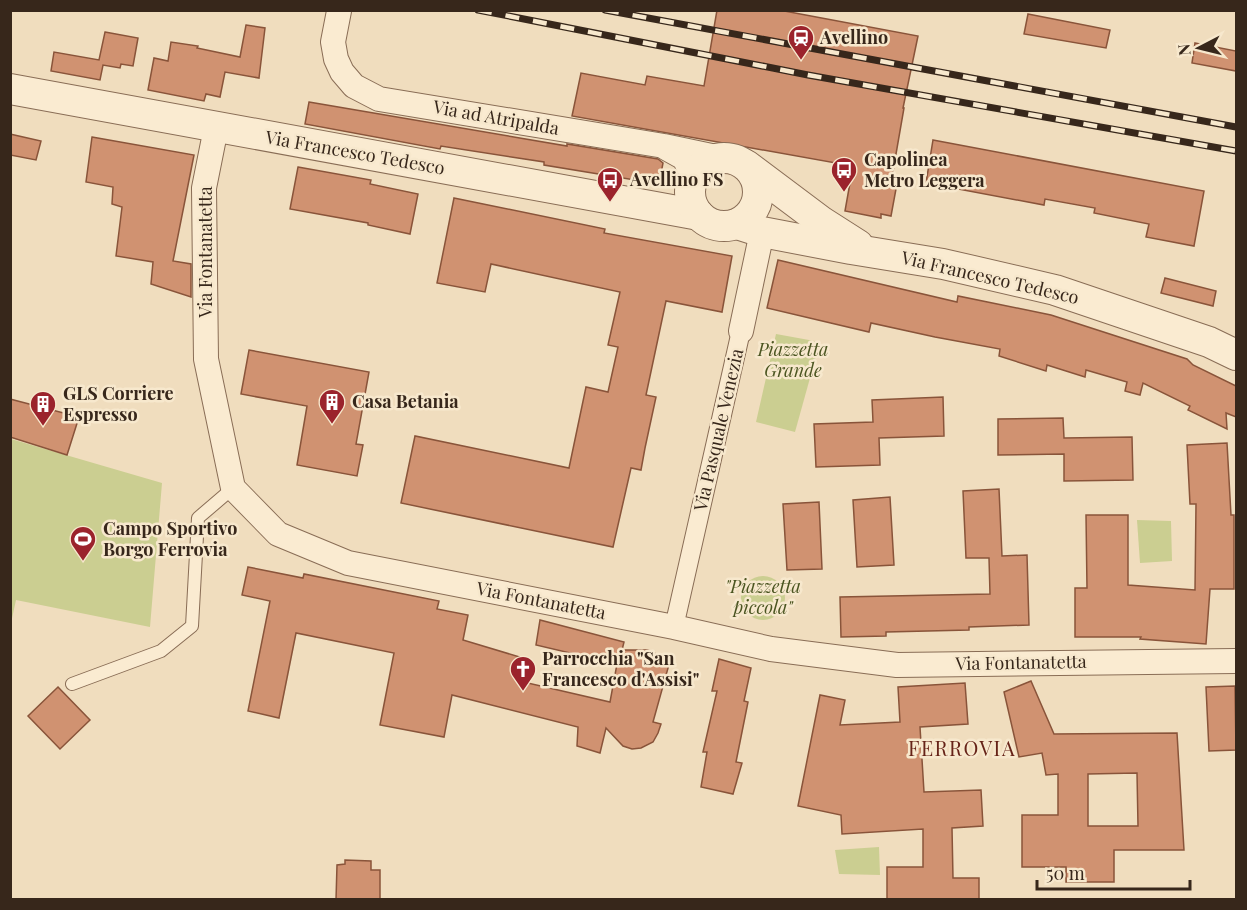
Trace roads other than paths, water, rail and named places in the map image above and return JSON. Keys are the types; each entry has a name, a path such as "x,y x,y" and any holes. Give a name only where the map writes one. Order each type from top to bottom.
{"street":[{"name":"Via ad Atripalda","path":"339,11 333,42 336,59 342,72 354,86 379,99 664,147 733,161"},
{"name":"Via Francesco Tedesco","path":"10,89 653,206 694,195 707,222 717,226 750,228 868,252 943,264 1055,290 1209,342 1236,355"},
{"name":"Via Fontanatetta","path":"216,128 204,188 206,359 233,488 278,534 348,563 674,627 771,649 897,664 1236,661"},
{"path":"664,147 684,158 694,195"},
{"path":"694,195 700,167 710,160 733,161 753,174 757,185 758,196 754,208 747,217 750,228"},
{"path":"733,161 868,252"},
{"name":"Via Pasquale Venezia","path":"674,627 741,331 750,228"}],"lane":[{"path":"72,684 161,651 192,626 198,518 233,488"}],"railway":[{"path":"478,10 808,75 1236,151"},
{"path":"605,10 1236,127"}],"place":[{"name":"Avellino","path":"801,61"},
{"name":"Capolinea Metro Leggera","path":"844,193"},
{"name":"Avellino FS","path":"610,203"},
{"name":"Casa Betania","path":"332,425"},
{"name":"GLS Corriere Espresso","path":"43,427"},
{"name":"Campo Sportivo Borgo Ferrovia","path":"83,562"},
{"name":"Parrocchia \"San Francesco d'Assisi\"","path":"523,692"}],"district":[{"name":"FERROVIA","path":"962,749"}],"park label":[{"name":"Piazzetta Grande","path":"793,360"},
{"name":"\"Piazzetta piccola\"","path":"763,597"}]}
